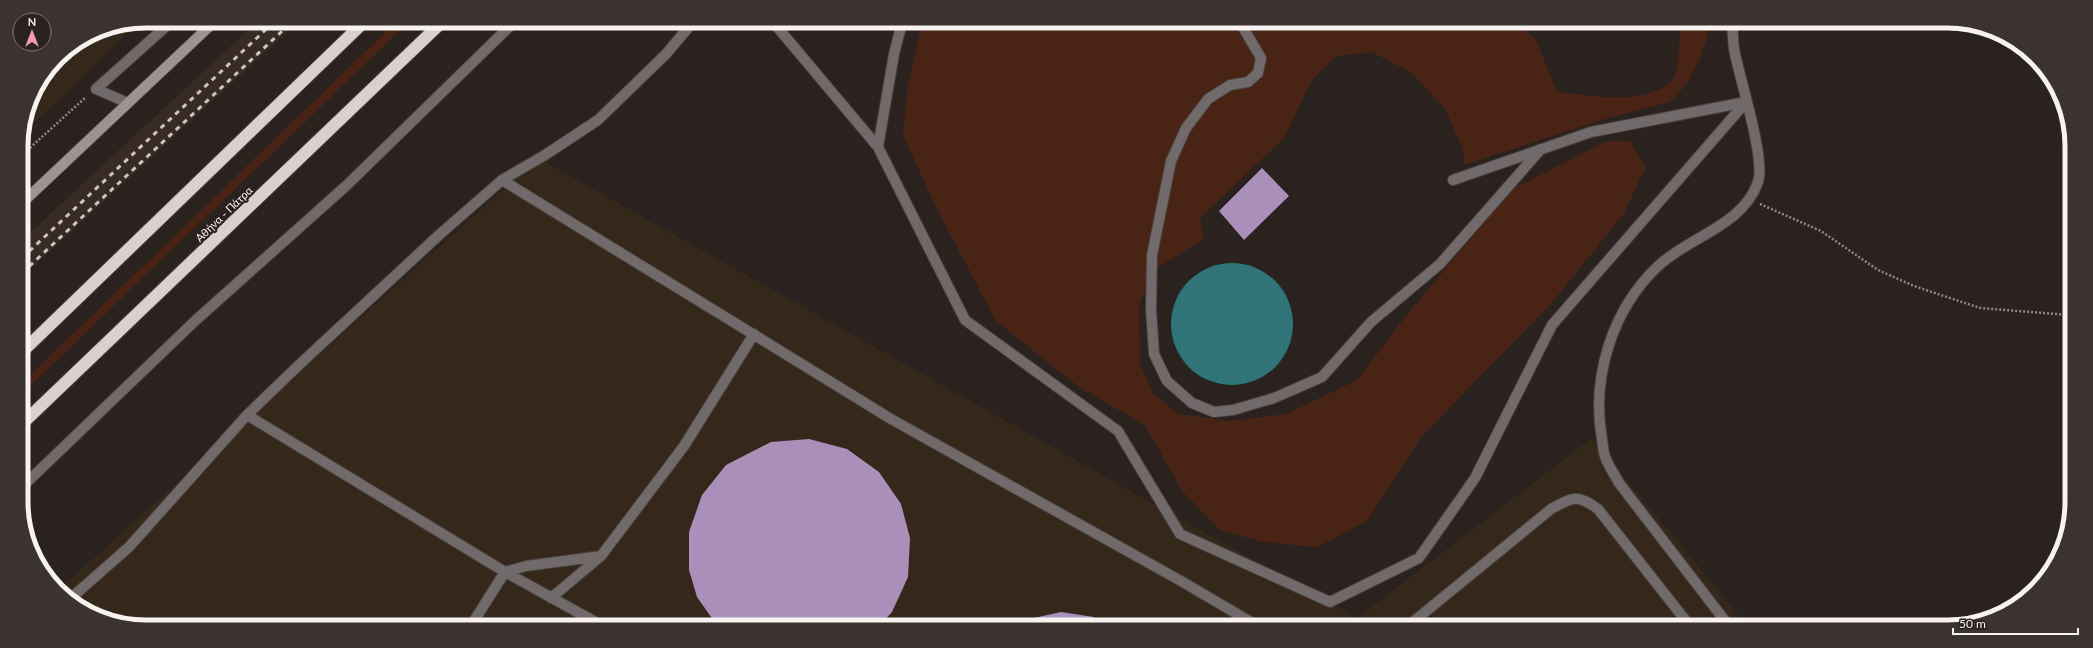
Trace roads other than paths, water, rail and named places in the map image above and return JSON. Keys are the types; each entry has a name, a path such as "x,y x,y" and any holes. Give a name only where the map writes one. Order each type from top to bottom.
{"highway":[{"path":"28,346 358,28"},
{"name":"Αθήνα - Πάτρα","path":"28,418 436,28"}],"street":[{"path":"128,103 96,89 164,28"},
{"path":"28,197 208,28"},
{"path":"28,481 196,320 347,185 508,28"},
{"path":"74,596 129,547 247,415 439,235 502,180 545,155 598,120 666,54 688,28"},
{"path":"778,28 878,147 965,320 1118,431 1180,534 1330,602 1418,558 1475,478 1552,325 1746,102"},
{"path":"878,147 894,54 901,28"},
{"path":"1244,28 1261,58 1258,73 1248,82 1230,85 1208,99 1186,128 1171,161 1152,255 1151,309 1154,354 1167,381 1192,403 1214,412 1233,410 1274,398 1322,377 1371,322 1440,264 1541,149"},
{"path":"1724,620 1619,483 1606,459 1598,419 1605,357 1613,331 1634,294 1656,267 1677,251 1709,233 1751,200 1759,180 1759,154 1734,48 1732,28"},
{"path":"1453,180 1591,132 1746,102"},
{"path":"502,180 891,419 1181,581 1247,620"},
{"path":"551,598 601,556 684,446 754,334"},
{"path":"247,415 505,572 591,620"},
{"path":"1415,620 1551,509 1569,499 1584,500 1598,509 1685,620"},
{"path":"475,620 505,572 526,566 601,556"}],"water":[{"path":"1232,263 1255,268 1275,281 1288,301 1293,324 1288,347 1275,367 1255,380 1232,385 1209,380 1189,367 1176,347 1171,324 1176,301 1189,281 1209,268"}],"railway":[{"path":"28,252 268,28"},
{"path":"28,267 285,28"}]}
